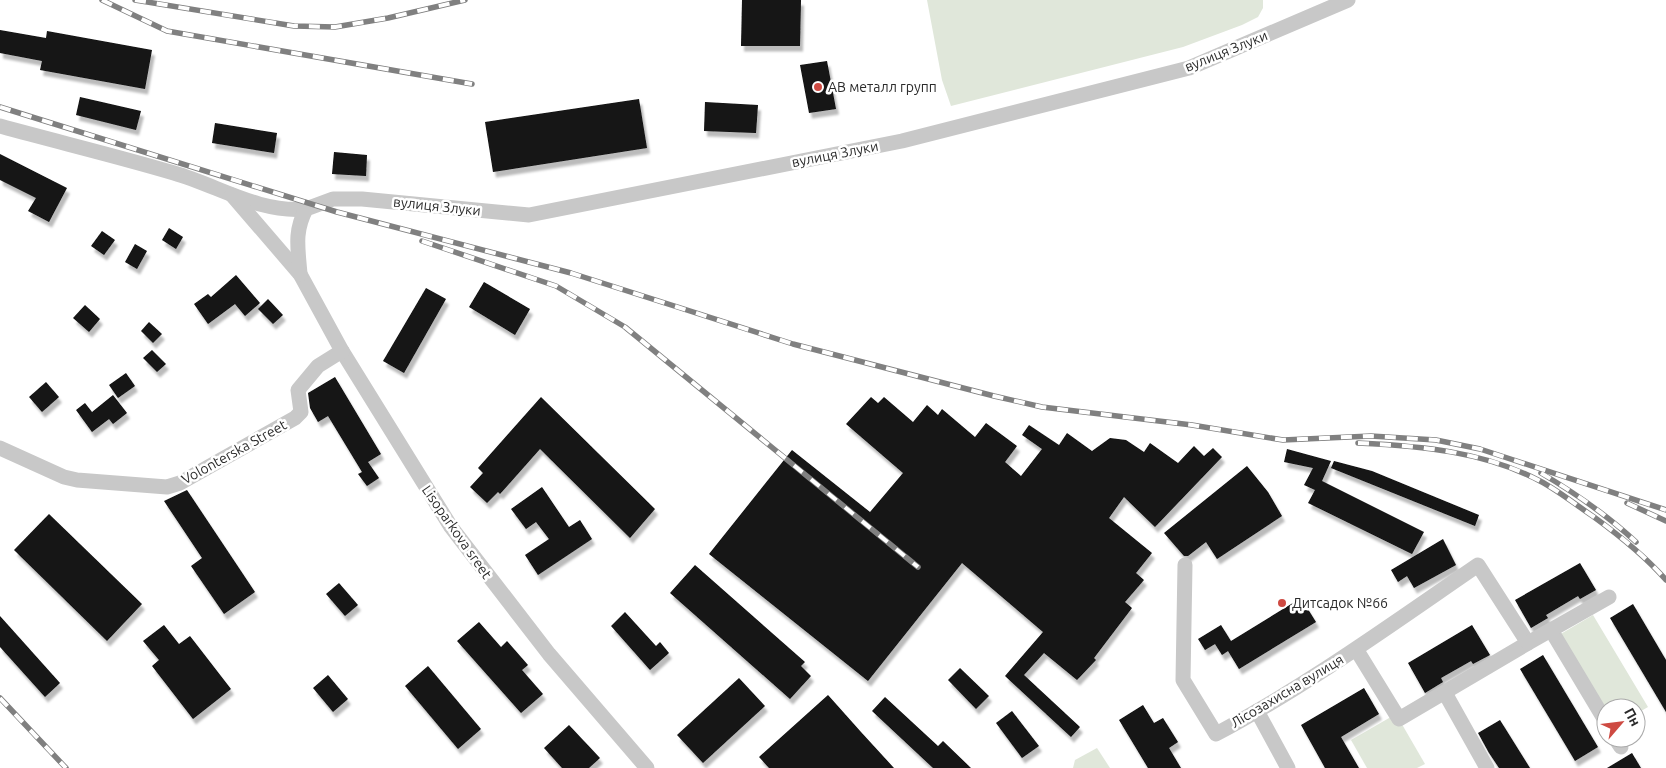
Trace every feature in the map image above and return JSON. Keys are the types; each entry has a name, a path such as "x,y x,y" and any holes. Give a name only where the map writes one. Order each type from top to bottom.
{"street":[{"name":"вулиця Злуки","path":"232,196 270,208 288,210 306,209 333,199 362,199 528,215 902,141 1189,68 1348,0"},
{"path":"0,126 174,173 203,182 232,196"},
{"name":"Lisoparkova sreet","path":"232,196 264,230 300,274 342,351 450,527 549,654 647,768"},
{"name":"Lisoparkova sreet","path":"300,274 297,241 298,224 306,209"},
{"name":"Volonterska Street","path":"0,448 64,477 77,480 167,487 180,483 295,418 301,412 298,390 318,366 342,351"},
{"name":"Лісозахисна вулиця","path":"1185,565 1183,680 1216,734 1258,712 1356,649 1478,565 1528,643"},
{"name":"Лісозахисна вулиця","path":"1356,649 1399,720 1609,597"},
{"path":"1551,630 1596,705"},
{"path":"1446,693 1487,768"},
{"path":"1258,712 1288,768"}],"shaded area":[{"path":"927,0 1263,0 1263,8 1258,17 1242,25 1183,47 951,106 942,80"},
{"path":"1593,615 1643,698 1600,698 1559,635"},
{"path":"1396,714 1425,764 1417,768 1367,768 1351,740"},
{"path":"1097,748 1110,768 1073,768 1075,760"}],"building":[{"path":"742,0 801,0 800,46 741,46"},
{"path":"0,30 46,38 47,31 152,50 145,89 40,70 42,61 0,53"},
{"name":"АВ металл групп","path":"827,61 836,109 809,113 800,65"},
{"path":"80,97 141,111 136,130 76,115"},
{"path":"639,99 647,148 493,172 485,122"},
{"path":"705,102 758,105 756,133 704,131"},
{"path":"215,123 277,133 274,153 212,143"},
{"path":"334,152 367,155 366,176 332,174"},
{"path":"0,154 67,188 49,222 28,211 36,198 0,180"},
{"path":"169,228 183,237 176,249 162,240"},
{"path":"102,231 115,240 104,255 91,246"},
{"path":"135,244 147,251 137,269 125,262"},
{"path":"236,275 260,303 245,316 235,304 208,324 194,304 208,294 211,297"},
{"path":"484,282 530,309 515,335 469,307"},
{"path":"426,288 446,299 404,373 383,361"},
{"path":"268,299 283,315 273,324 258,309"},
{"path":"85,305 100,319 89,332 73,318"},
{"path":"149,322 162,334 153,343 141,331"},
{"path":"152,350 166,364 157,372 143,358"},
{"path":"126,373 135,386 118,398 109,385"},
{"path":"335,377 381,454 368,462 379,478 367,486 358,474 362,472 328,416 318,422 310,408 308,393"},
{"path":"46,382 59,397 42,412 29,397"},
{"path":"113,395 127,413 113,424 109,419 92,432 76,410 85,403 92,412"},
{"path":"541,397 655,509 630,538 540,449 500,494 498,492 487,503 470,487 483,473 478,468"},
{"path":"871,397 878,403 884,397 913,422 927,405 938,415 942,409 975,437 986,423 1017,446 1005,462 1021,476 1042,449 1022,435 1029,425 1059,445 1067,433 1092,451 1110,438 1126,440 1144,452 1150,443 1178,463 1194,446 1204,456 1213,448 1222,457 1155,527 1124,497 1109,518 1152,553 1136,573 1144,580 1125,602 1132,608 1094,658 1096,660 1077,680 1044,653 1024,675 1080,727 1071,737 1005,676 1043,632 962,563 868,681 709,554 792,450 870,512 903,473 846,424"},
{"path":"1287,449 1331,461 1322,481 1424,532 1412,554 1308,503 1315,490 1304,485 1313,468 1284,462"},
{"path":"1334,461 1372,471 1479,515 1475,526 1331,468"},
{"path":"1247,466 1268,492 1282,516 1217,559 1206,542 1188,556 1184,556 1164,533"},
{"path":"542,487 569,527 580,520 592,539 538,575 525,555 549,539 536,522 526,529 511,509"},
{"path":"187,490 255,592 224,614 191,566 202,558 164,501"},
{"path":"49,514 142,604 107,641 14,550"},
{"path":"1443,539 1456,565 1414,588 1407,576 1398,582 1391,570"},
{"path":"1580,563 1596,590 1580,599 1578,596 1546,615 1548,618 1531,628 1515,600"},
{"path":"695,565 805,662 801,666 811,676 790,699 670,593"},
{"path":"339,583 358,605 345,616 326,594"},
{"path":"1301,598 1316,622 1239,669 1228,651 1222,655 1215,644 1205,650 1198,639 1221,625 1231,641"},
{"path":"1633,604 1666,660 1666,712 1610,618"},
{"path":"625,612 656,646 660,642 669,653 650,670 611,626"},
{"path":"0,616 60,683 45,697 0,647"},
{"path":"479,622 501,647 507,641 528,665 522,670 543,694 521,713 457,641"},
{"path":"164,625 179,644 190,636 231,689 193,719 152,666 159,660 143,641"},
{"path":"1472,625 1490,655 1473,664 1471,661 1441,678 1443,682 1425,693 1408,663"},
{"path":"1543,655 1596,744 1596,748 1575,761 1520,669"},
{"path":"428,666 481,729 458,749 405,686"},
{"path":"960,668 989,696 976,709 948,680"},
{"path":"328,675 348,699 333,712 313,688"},
{"path":"739,678 765,706 703,763 677,735"},
{"path":"1364,688 1379,714 1341,737 1359,768 1325,768 1301,725"},
{"path":"828,695 894,768 769,768 759,757"},
{"path":"885,697 938,746 943,741 971,768 933,768 872,711"},
{"path":"1143,705 1154,723 1163,718 1178,742 1169,748 1181,768 1148,768 1119,720"},
{"path":"1012,711 1039,746 1022,758 996,723"},
{"path":"1500,720 1530,768 1499,768 1489,753 1478,733"},
{"path":"569,725 600,758 589,768 562,768 544,748"},
{"path":"1632,753 1641,768 1607,768"}],"railway":[{"path":"102,0 167,31 472,84"},
{"path":"135,0 294,26 335,27 388,18 465,0"},
{"path":"0,107 337,212 571,273 793,344 994,396 1042,407 1192,425 1283,440 1371,436 1436,440 1480,449 1666,510"},
{"path":"422,241 556,286 625,327 918,567"},
{"path":"1358,443 1428,448 1451,452 1496,463 1518,471 1547,485 1594,517 1632,547 1666,580"},
{"path":"1541,473 1590,505 1636,542"},
{"path":"1627,503 1666,521"},
{"path":"0,698 66,768"}],"place":[{"name":"АВ металл групп","path":"818,87"},
{"name":"Дитсадок №66","path":"1282,603"}]}
